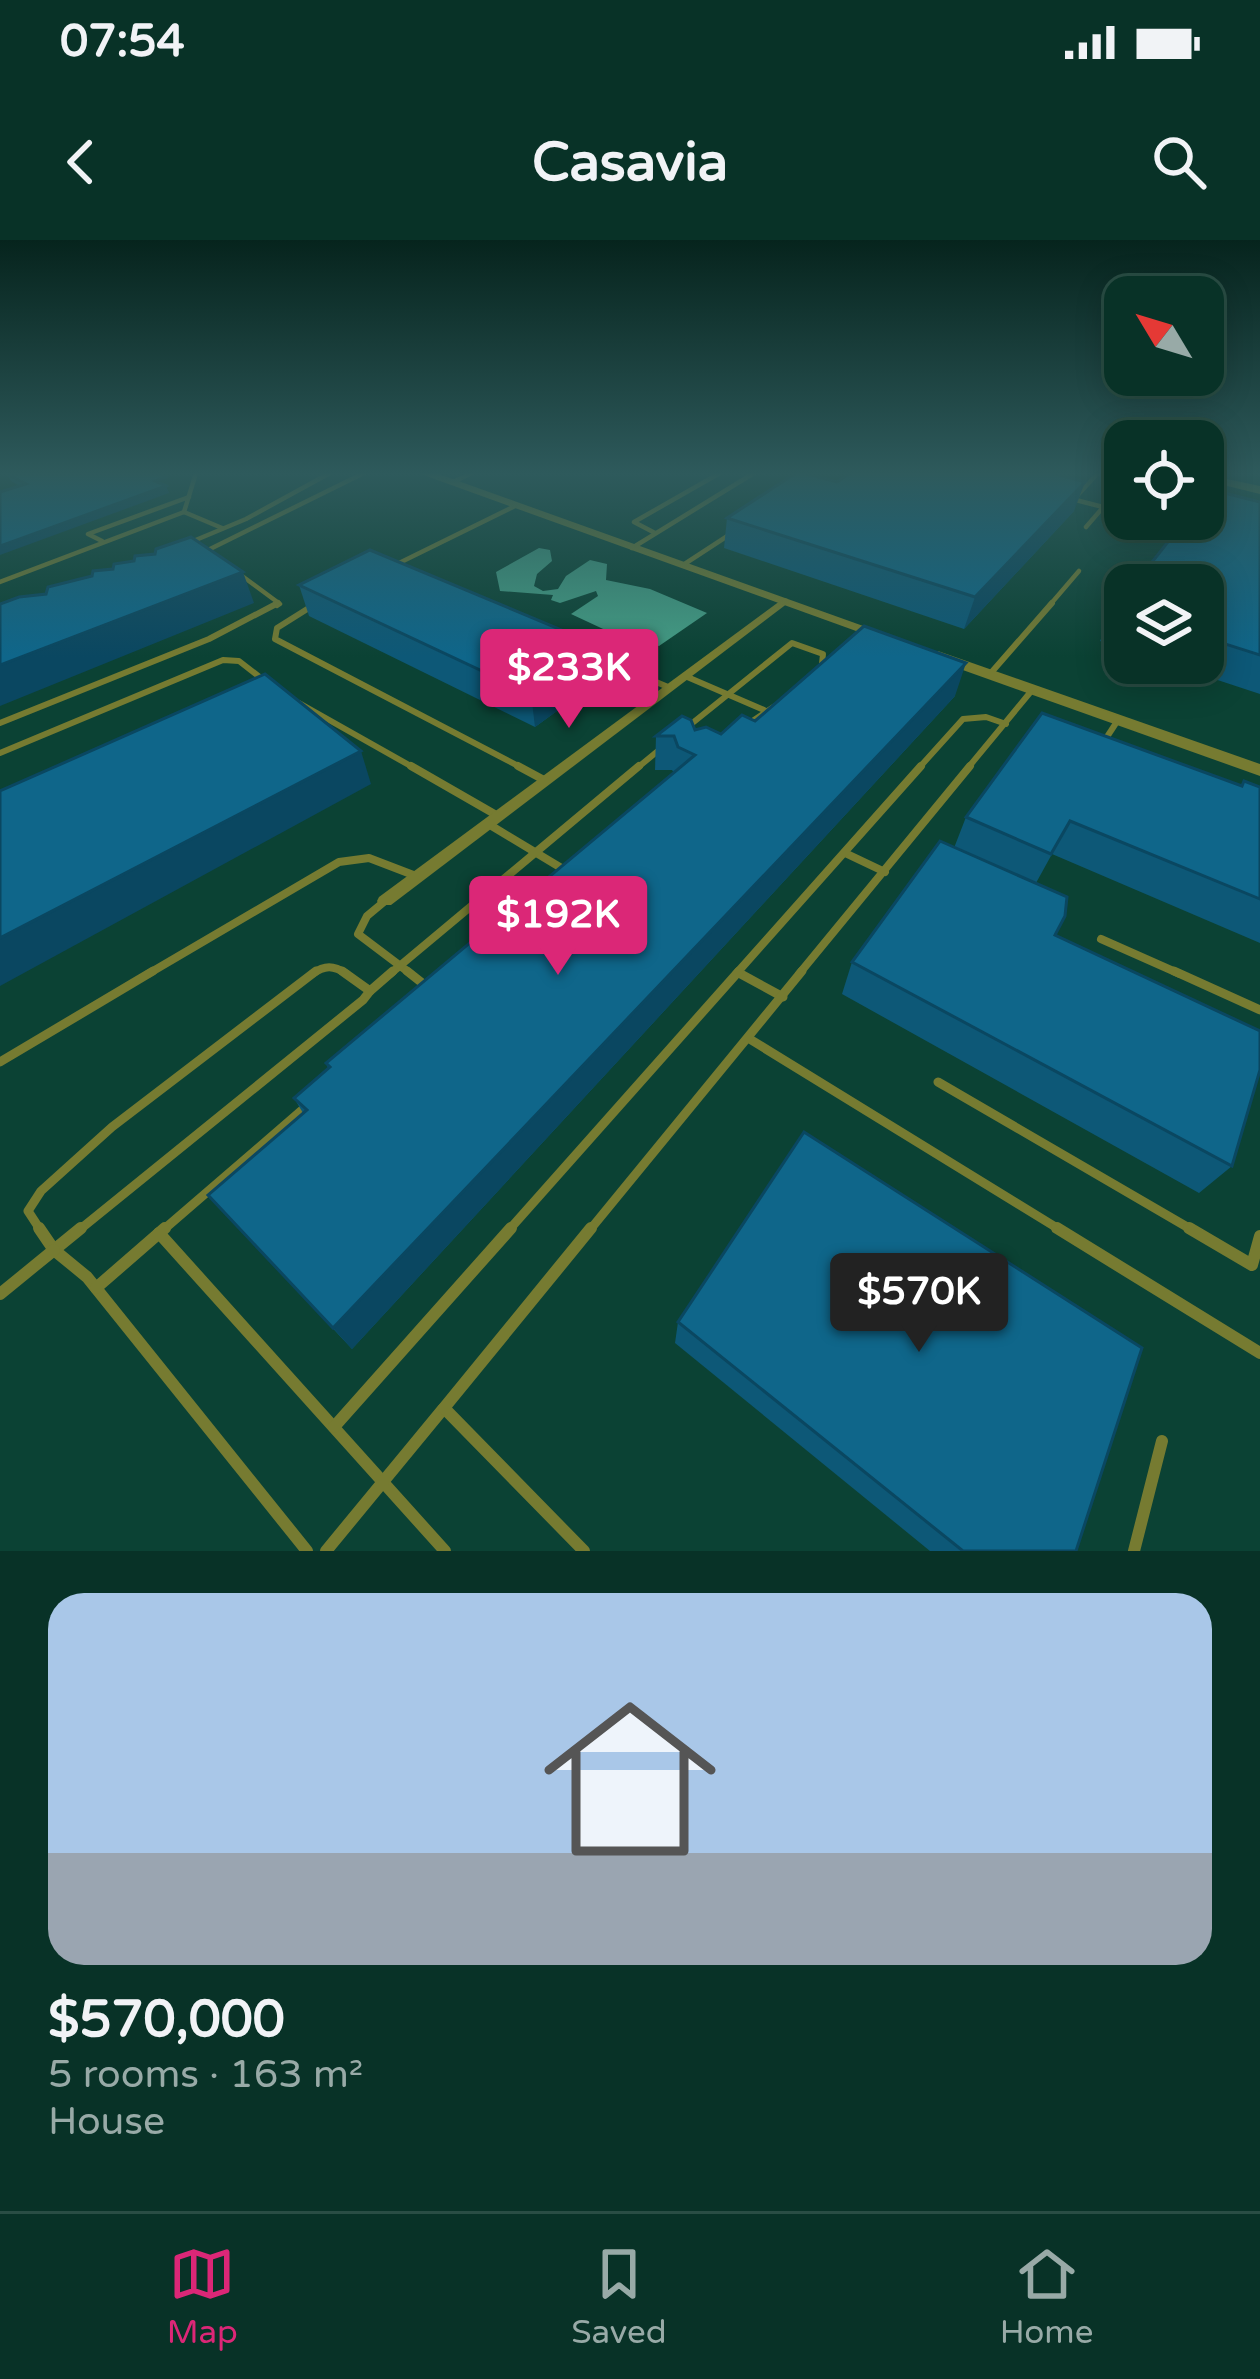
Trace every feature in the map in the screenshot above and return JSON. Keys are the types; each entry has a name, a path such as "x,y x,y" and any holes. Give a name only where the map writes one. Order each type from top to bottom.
{"street":[{"path":"594,534 908,645"},
{"path":"385,902 784,601"},
{"path":"928,652 1260,770"}],"lane":[{"path":"88,534 103,542"},
{"path":"0,582 124,534"},
{"path":"175,549 211,534"},
{"path":"194,556 240,534"},
{"path":"410,577 389,568 458,534"},
{"path":"632,548 654,534"},
{"path":"683,566 730,534"},
{"path":"0,723 280,604 208,550"},
{"path":"990,674 1079,571"},
{"path":"331,597 292,616 277,628 275,639 545,781"},
{"path":"0,1294 792,643 823,654 826,661 813,674"},
{"path":"582,650 668,687"},
{"path":"0,753 223,660 239,661 272,687 254,695"},
{"path":"684,676 764,710"},
{"path":"326,1551 1033,689"},
{"path":"280,693 493,820 568,872"},
{"path":"734,735 785,697"},
{"path":"334,1427 963,719 986,717 1006,724"},
{"path":"1106,752 1101,747 1118,719"},
{"path":"845,853 885,872"},
{"path":"0,1062 339,862 369,858 417,877"},
{"path":"554,889 579,865"},
{"path":"385,902 367,916 358,934 437,994 427,1003"},
{"path":"1101,939 1260,1010"},
{"path":"307,1551 96,1288 54,1250 28,1211 30,1201 78,1156 322,967 336,967 370,991"},
{"path":"740,973 782,998"},
{"path":"748,1038 1260,1353"},
{"path":"938,1082 1252,1265 1260,1236"},
{"path":"96,1288 320,1095"},
{"path":"159,1233 446,1551"},
{"path":"444,1408 584,1551"},
{"path":"1134,1551 1162,1441"}],"shaded area":[{"path":"539,548 550,550 552,561 537,574 534,586 543,591 558,589 566,576 590,560 607,564 606,580 650,589 707,613 659,646 616,635 571,614 598,596 596,591 560,603 551,600 553,595 500,591 496,572"}],"building":[{"path":"0,534 33,534 0,546"},
{"path":"778,534 1035,534 975,597"},
{"path":"1260,534 1260,655 1224,644 1224,564 1151,564 1169,540"},
{"path":"191,537 243,572 0,665 0,604 46,594 48,587 113,569 114,564 155,554 156,549"},
{"path":"370,550 600,646 531,694 299,585"},
{"path":"864,626 966,663 333,1328 208,1195 307,1110 294,1098 330,1067 326,1063 695,755 678,747 674,736 656,736 682,716 691,720 695,730 706,727 721,734 742,715 755,721"},
{"path":"265,674 361,751 0,938 0,791"},
{"path":"1042,713 1242,786 1244,781 1260,787 1260,899 1070,821 1051,854 966,817"},
{"path":"940,841 1067,897 1065,916 1055,935 1260,1031 1260,1070 1232,1166 852,962"},
{"path":"804,1132 1142,1348 1076,1551 963,1551 678,1322"}]}
